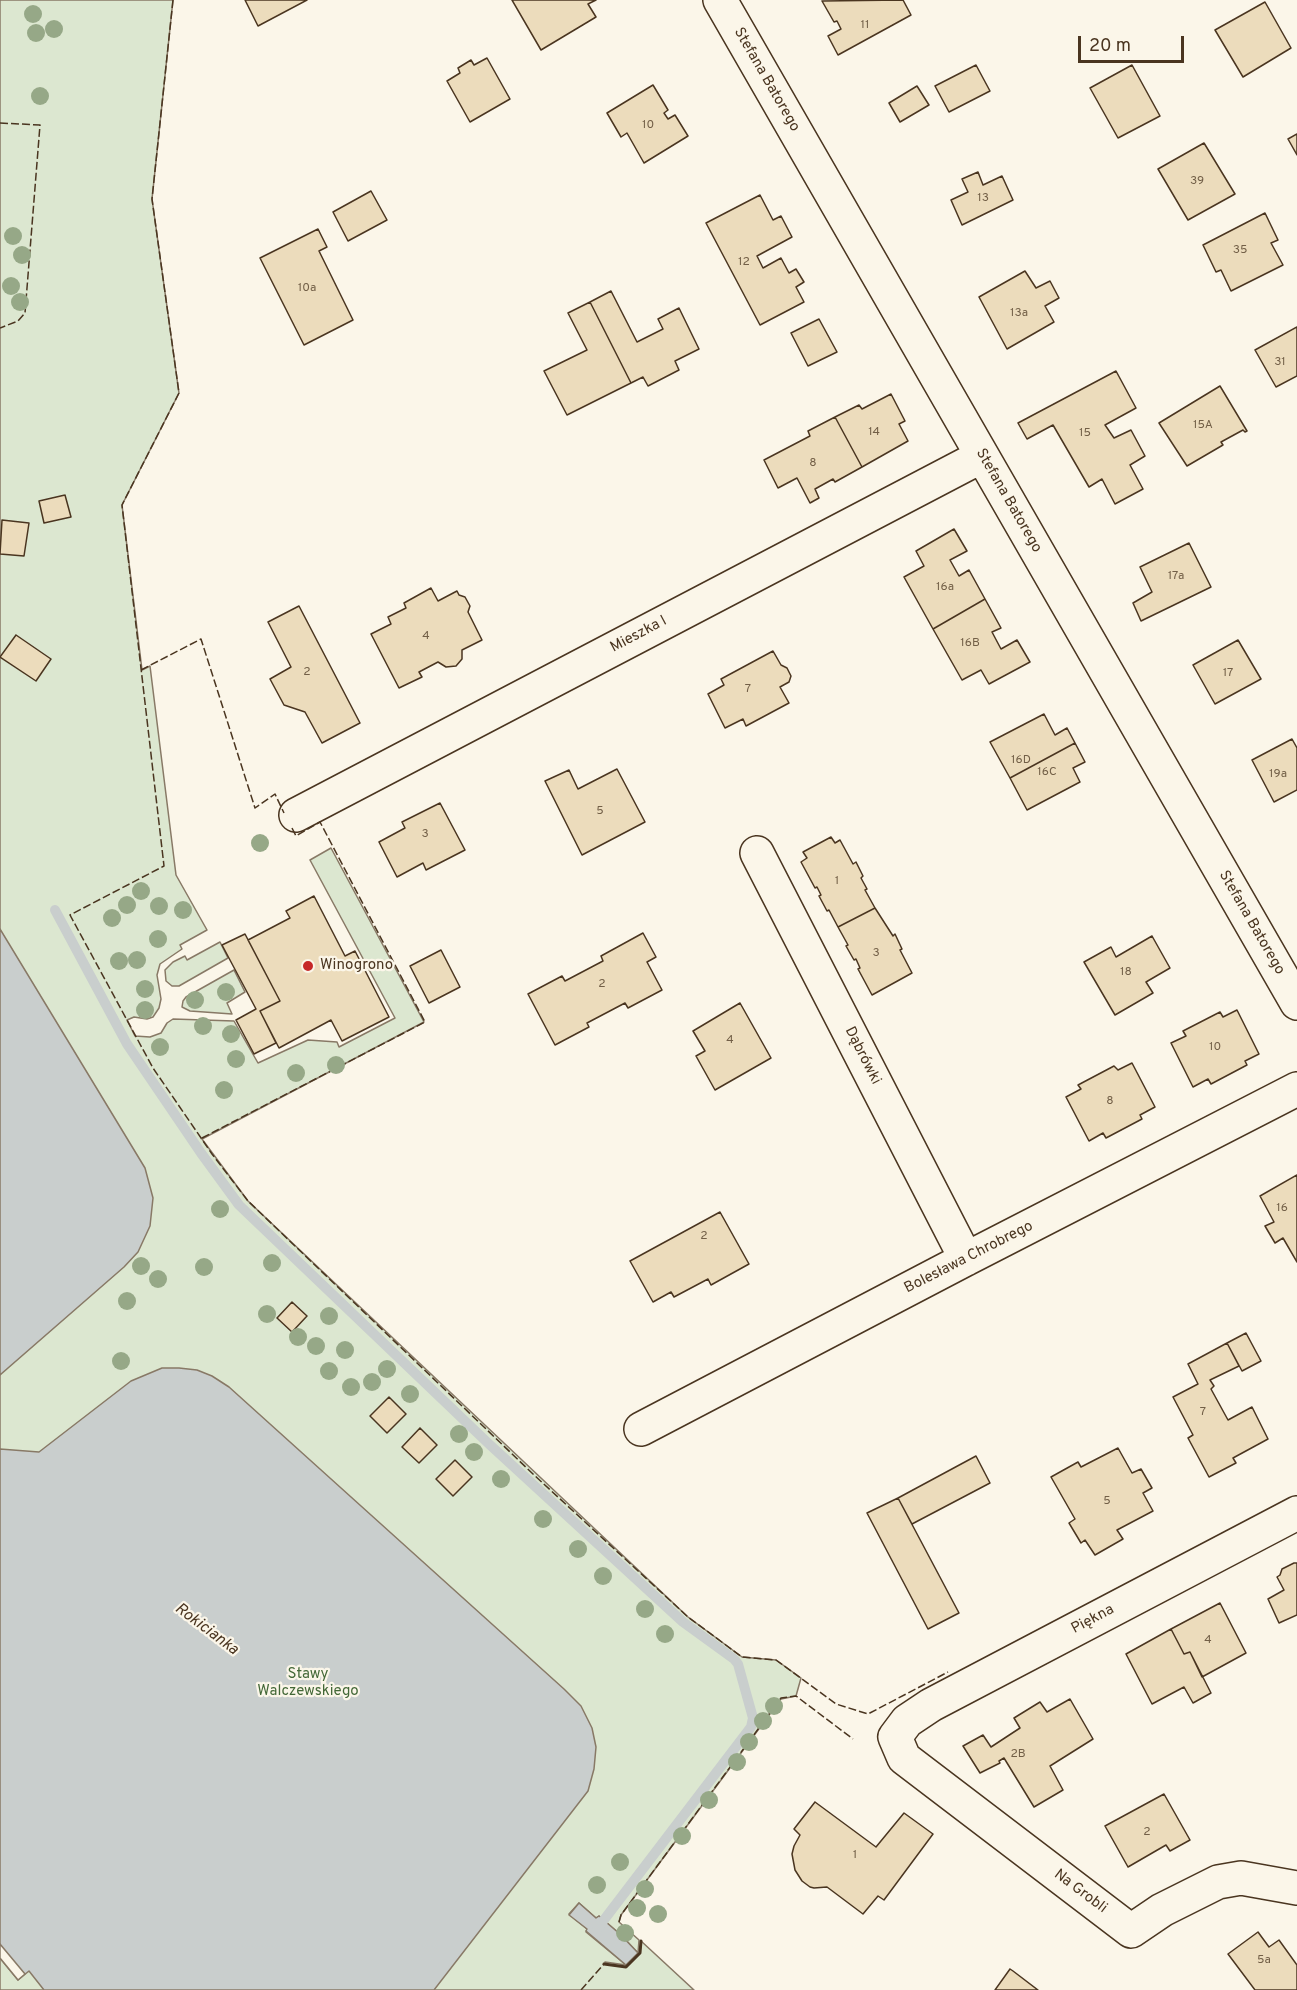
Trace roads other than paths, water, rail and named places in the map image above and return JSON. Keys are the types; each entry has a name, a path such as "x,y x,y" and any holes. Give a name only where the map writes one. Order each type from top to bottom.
{"street":[{"name":"Stefana Batorego","path":"720,0 1297,1003"},
{"name":"Mieszka I","path":"296,815 982,456"},
{"name":"Dąbrówki","path":"757,853 966,1259"},
{"name":"Bolesława Chrobrego","path":"641,1430 966,1259 1297,1089"},
{"name":"Piękna","path":"895,1737 907,1721 931,1705 1297,1513"},
{"name":"Na Grobli","path":"895,1737 904,1758 1131,1931 1162,1910 1218,1882 1241,1878 1297,1888"}],"water":[{"path":"0,929 145,1168 153,1198 150,1226 138,1252 124,1267 0,1375"},
{"name":"Stawy Walczewskiego","path":"162,1368 197,1370 229,1387 564,1689 581,1706 592,1728 596,1747 594,1769 588,1791 434,1990 44,1990 29,1971 18,1980 0,1958 0,1449 39,1452 131,1381"},
{"path":"579,1903 596,1918 599,1916 638,1953 626,1965 569,1915"}],"waterway":[{"path":"55,910 127,1044 239,1205 489,1444 683,1622 738,1664 753,1718 751,1727 597,1929"}],"place":[{"name":"Winogrono","path":"308,966"}],"water label":[{"name":"Rokicianka","path":"206,1630"}]}
